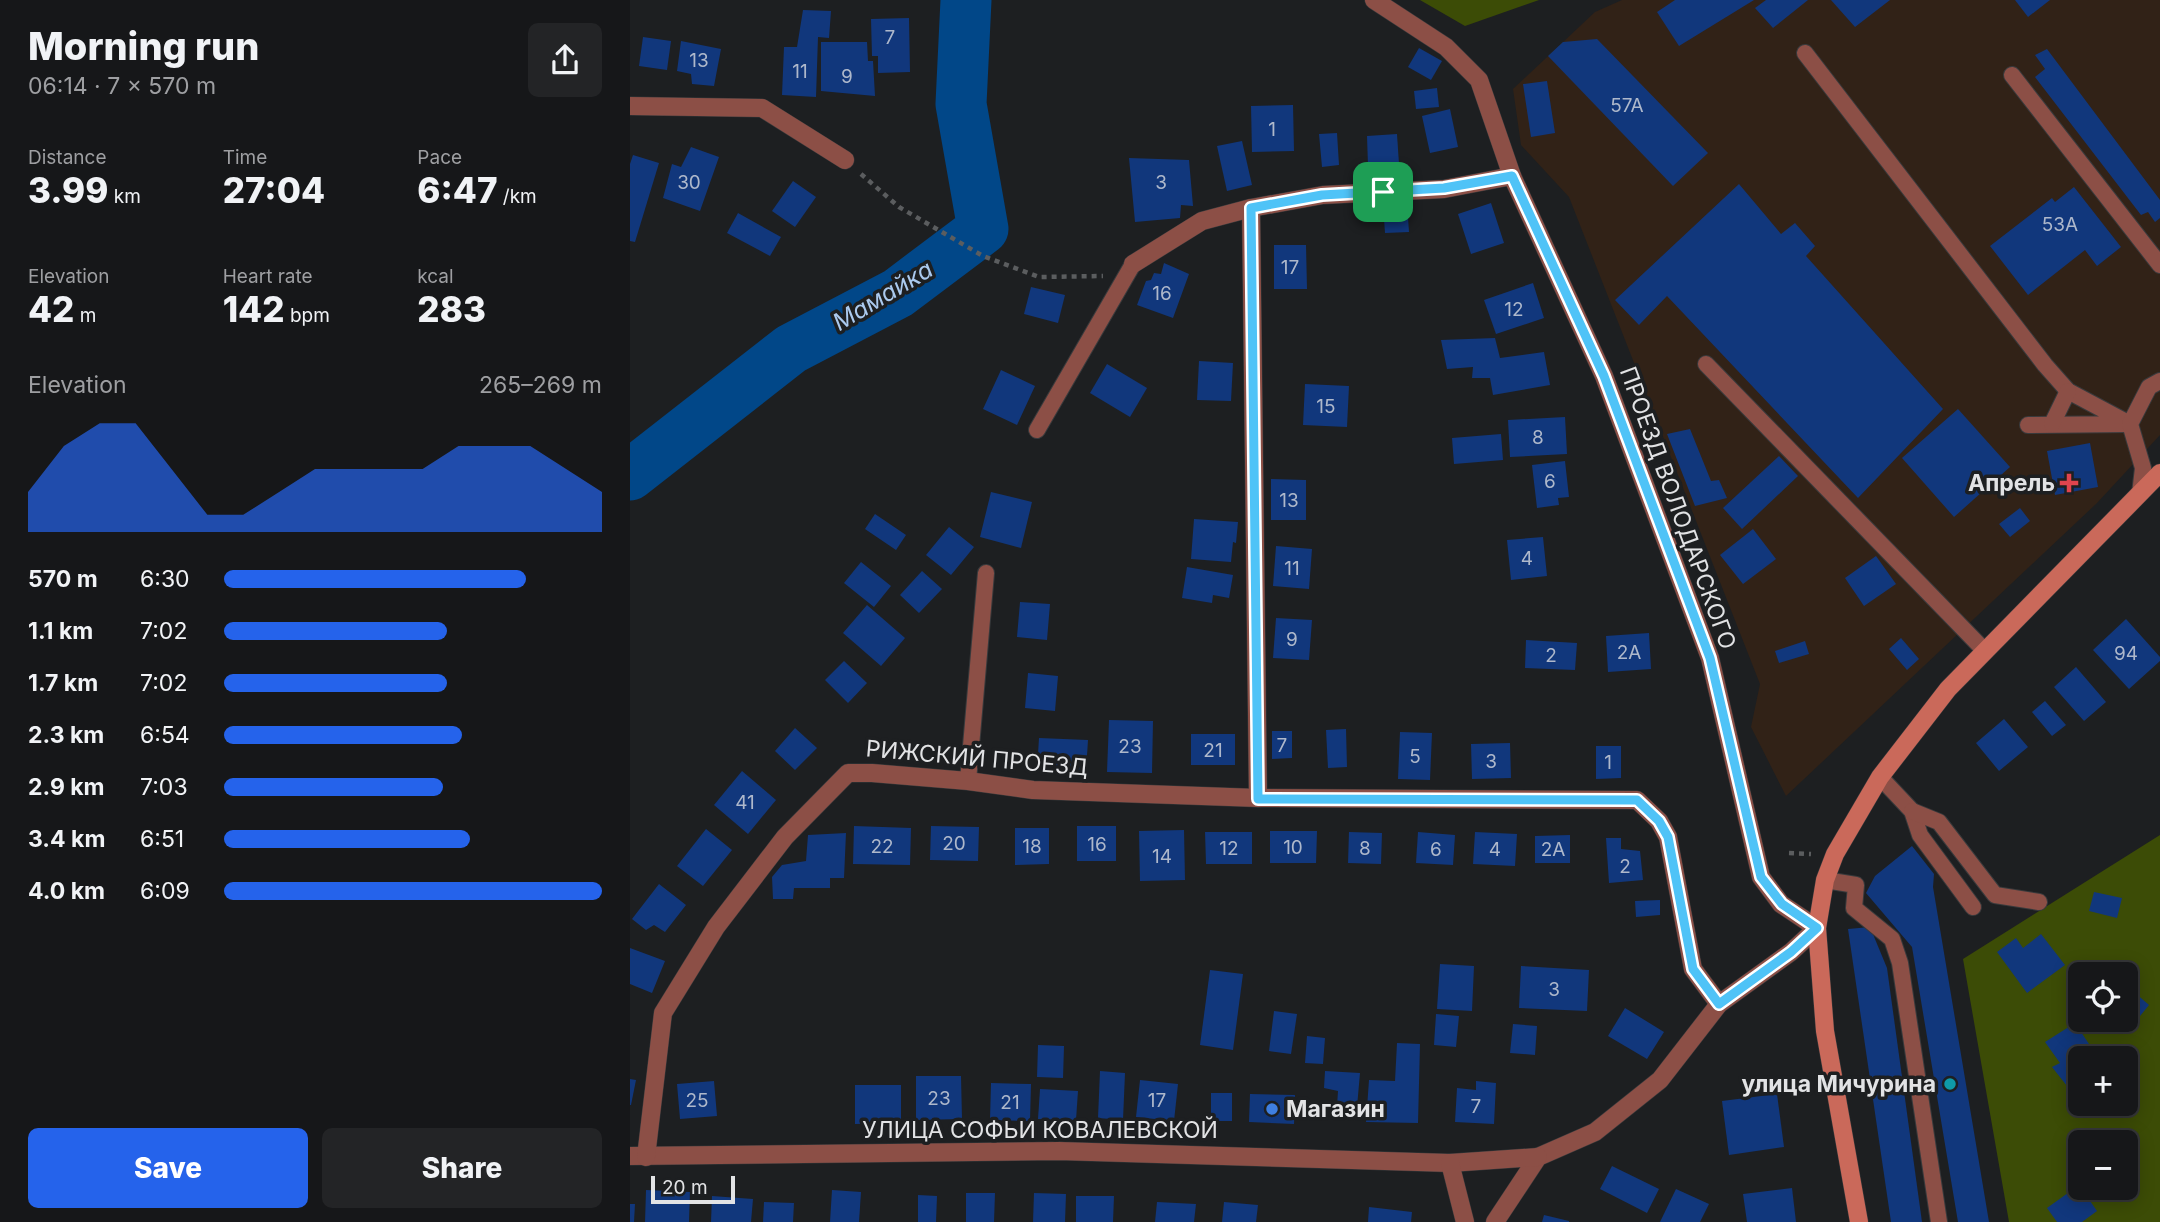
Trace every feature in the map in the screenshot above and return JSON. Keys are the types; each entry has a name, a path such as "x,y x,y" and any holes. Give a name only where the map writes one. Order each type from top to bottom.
{"street":[{"name":"ПРОЕЗД ВОЛОДАРСКОГО","path":"1374,0 1446,47 1479,80 1512,176 1604,376 1710,658 1761,877 1782,904 1817,928"},
{"path":"630,106 762,108 845,160"},
{"path":"1130,270 1202,221 1251,208 1322,195 1444,188 1512,176"},
{"path":"1251,208 1258,799"},
{"path":"1859,1222 1825,1031 1817,928 1825,880 1835,854 1880,777 1948,689 2160,473"},
{"name":"РИЖСКИЙ ПРОЕЗД","path":"638,1157 663,1013 716,927 785,837 848,773 968,781 1033,790 1258,799 1637,800 1659,821 1668,837 1693,969 1719,1004"},
{"path":"1495,1222 1538,1157 1595,1132 1660,1080 1719,1004 1791,952 1817,928"},
{"name":"УЛИЦА СОФЬИ КОВАЛЕВСКОЙ","path":"638,1157 1059,1150 1450,1163 1538,1157"},
{"path":"1450,1163 1465,1222"}],"lane":[{"path":"1805,53 2045,365 2068,391 2130,424"},
{"path":"2012,75 2160,265"},
{"path":"1037,430 1130,270"},
{"path":"1706,364 1984,650"},
{"path":"2140,494 2143,468 2130,424 2149,387 2160,381"},
{"path":"2052,424 2068,391"},
{"path":"2028,425 2130,424"},
{"path":"968,781 986,573"},
{"path":"1880,777 1912,811 1939,822 1994,895 2039,902"},
{"path":"1912,811 1920,835 1973,907"},
{"path":"1825,880 1856,885 1854,908 1892,939 1900,963 1939,1222"}],"path":[{"path":"845,160 899,207 983,256 1039,277 1130,270"}],"shaded area":[{"path":"1622,0 2160,0 2160,435 2097,503 1786,796 1751,727 1760,684 1569,197 1521,145 1513,89 1595,12"}],"green space":[{"path":"1420,0 1539,0 1465,26"},
{"path":"2160,835 2160,1222 2009,1222 1963,959"}],"building":[{"path":"1675,0 1754,0 1679,46 1657,12"},
{"path":"1766,0 1808,0 1773,28 1755,8"},
{"path":"1831,0 1890,0 1855,27"},
{"path":"2015,0 2050,0 2028,17"},
{"path":"803,10 831,11 829,38 818,37 816,97 782,95 784,47 797,47"},
{"path":"909,18 910,72 878,73 878,56 872,56 871,19"},
{"path":"643,37 671,41 667,70 639,66"},
{"path":"1597,39 1708,153 1673,186 1548,56 1563,42"},
{"path":"681,41 721,49 714,86 692,84 691,74 677,71"},
{"path":"821,42 867,42 868,61 873,61 875,96 821,91"},
{"path":"1419,48 1442,61 1431,80 1408,67"},
{"path":"2047,49 2160,200 2160,218 2155,222 2148,212 2141,215 2035,77 2045,69 2035,55"},
{"path":"1547,81 1555,133 1531,137 1523,84"},
{"path":"1437,88 1439,107 1416,109 1414,91"},
{"path":"1293,105 1294,151 1252,152 1251,106"},
{"path":"1450,109 1458,147 1430,153 1422,116"},
{"path":"1337,133 1339,165 1322,167 1319,134"},
{"path":"1397,134 1399,164 1368,166 1367,136"},
{"path":"1242,141 1252,185 1227,191 1217,146"},
{"path":"691,147 719,157 700,211 663,198 672,164 681,167"},
{"path":"633,155 659,163 635,242 630,241 630,164"},
{"path":"1129,158 1189,160 1193,206 1181,205 1180,218 1135,222"},
{"path":"793,181 816,197 795,227 772,211"},
{"path":"1739,184 1781,234 1795,223 1815,246 1806,256 1943,409 1858,498 1667,296 1639,325 1615,300"},
{"path":"2074,187 2121,247 2097,266 2085,250 2028,295 1990,246 2052,198 2055,202"},
{"path":"1407,203 1409,232 1385,233 1383,205"},
{"path":"1491,203 1504,243 1471,254 1458,214"},
{"path":"738,213 781,237 770,256 727,233"},
{"path":"1274,245 1306,245 1307,289 1274,289"},
{"path":"1164,263 1189,274 1173,318 1137,305 1146,281 1151,280 1154,273 1161,274"},
{"path":"1533,283 1544,318 1496,334 1484,300"},
{"path":"1031,287 1065,295 1058,323 1024,314"},
{"path":"1495,338 1500,358 1544,352 1550,385 1493,395 1490,378 1472,378 1473,367 1447,369 1441,340"},
{"path":"1199,361 1233,363 1231,401 1197,400"},
{"path":"1107,364 1147,388 1130,417 1090,393"},
{"path":"1001,370 1035,386 1017,425 983,409"},
{"path":"1305,384 1349,386 1347,427 1303,425"},
{"path":"1958,409 2010,467 1954,517 1902,458"},
{"path":"1565,417 1567,454 1510,457 1508,420"},
{"path":"1690,429 1711,481 1719,480 1727,498 1695,506 1667,434"},
{"path":"1501,434 1503,460 1454,464 1452,438"},
{"path":"2090,443 2098,487 2055,495 2047,451"},
{"path":"1779,456 1798,476 1742,529 1723,508"},
{"path":"1565,461 1569,497 1558,498 1559,505 1537,508 1532,465"},
{"path":"1271,479 1306,480 1306,520 1271,520"},
{"path":"991,492 1032,502 1021,548 980,537"},
{"path":"2020,508 2030,521 2010,537 1999,524"},
{"path":"875,514 906,535 896,550 865,529"},
{"path":"1194,519 1238,522 1231,562 1191,559"},
{"path":"949,527 974,547 951,575 926,555"},
{"path":"1753,529 1776,559 1743,584 1720,555"},
{"path":"1543,537 1547,576 1511,580 1507,540"},
{"path":"1276,546 1312,549 1309,589 1273,586"},
{"path":"1876,556 1896,584 1864,606 1845,578"},
{"path":"861,562 891,586 874,607 844,583"},
{"path":"1187,567 1233,575 1229,598 1213,595 1212,603 1182,598"},
{"path":"922,571 942,589 919,613 900,595"},
{"path":"1020,602 1050,604 1047,640 1017,637"},
{"path":"867,605 905,638 881,666 843,633"},
{"path":"1276,618 1312,620 1309,660 1273,658"},
{"path":"2126,619 2160,657 2160,661 2129,689 2093,650"},
{"path":"1649,633 1651,669 1608,672 1606,636"},
{"path":"1901,638 1919,659 1907,670 1889,649"},
{"path":"1526,640 1577,643 1575,670 1525,668"},
{"path":"1805,641 1809,654 1779,663 1775,651"},
{"path":"844,661 867,683 848,703 825,680"},
{"path":"2076,667 2106,702 2084,721 2054,687"},
{"path":"1028,673 1058,676 1055,711 1025,708"},
{"path":"2045,701 2066,725 2052,736 2032,712"},
{"path":"2004,719 2028,747 1999,771 1976,743"},
{"path":"1109,720 1153,721 1152,773 1107,772"},
{"path":"795,728 817,748 795,770 775,751"},
{"path":"1346,729 1347,767 1328,768 1326,730"},
{"path":"1272,731 1292,731 1292,758 1272,759"},
{"path":"1400,732 1432,733 1430,780 1398,779"},
{"path":"1191,734 1235,734 1235,765 1191,765"},
{"path":"1039,738 1088,740 1086,771 1037,770"},
{"path":"1510,743 1511,778 1472,779 1471,744"},
{"path":"1596,746 1621,746 1621,778 1596,779"},
{"path":"742,771 776,800 748,834 714,805"},
{"path":"854,826 911,828 910,865 853,864"},
{"path":"931,826 979,827 978,861 930,860"},
{"path":"1077,826 1116,826 1116,861 1077,861"},
{"path":"1015,828 1049,828 1049,864 1015,865"},
{"path":"706,829 732,850 703,886 677,866"},
{"path":"1184,830 1185,880 1140,881 1139,831"},
{"path":"1270,831 1317,831 1316,863 1270,863"},
{"path":"1205,832 1252,832 1252,864 1206,864"},
{"path":"1349,832 1382,833 1381,864 1348,863"},
{"path":"1418,832 1455,835 1453,865 1416,863"},
{"path":"1475,832 1517,834 1515,866 1473,864"},
{"path":"846,833 844,878 830,878 830,888 794,888 793,899 773,899 772,877 782,865 806,861 808,835"},
{"path":"1570,835 1570,863 1535,863 1535,836"},
{"path":"1606,838 1621,838 1621,849 1640,851 1643,880 1609,883"},
{"name":"улица Мичурина","path":"1912,846 1934,874 1933,887 1989,1222 1958,1222 1912,947 1866,893 1875,876"},
{"path":"659,884 686,905 665,932 654,925 646,930 632,919"},
{"path":"2094,892 2122,898 2117,918 2089,911"},
{"path":"1660,900 1660,915 1636,917 1635,901"},
{"path":"1870,927 1887,968 1922,1222 1891,1222 1848,929"},
{"path":"2041,934 2065,965 2027,993 1997,952 2016,938 2023,948"},
{"path":"630,948 665,961 652,993 630,984"},
{"path":"1440,964 1474,966 1472,1011 1437,1009"},
{"path":"1521,966 1589,970 1587,1011 1519,1008"},
{"path":"1210,970 1243,974 1233,1050 1200,1045"},
{"path":"2138,995 2149,1005 2138,1019"},
{"path":"1625,1008 1664,1032 1647,1059 1608,1036"},
{"path":"1274,1011 1297,1014 1291,1054 1269,1051"},
{"path":"1436,1014 1459,1016 1456,1047 1434,1045"},
{"path":"1513,1024 1537,1026 1535,1055 1510,1053"},
{"path":"2068,1027 2068,1032 2081,1032 2090,1046 2068,1046 2067,1086 2052,1067 2060,1063 2045,1042"},
{"path":"1307,1036 1325,1038 1323,1064 1305,1063"},
{"path":"1397,1043 1420,1044 1418,1123 1366,1122 1369,1080 1395,1081"},
{"path":"1038,1045 1064,1046 1063,1078 1037,1077"},
{"path":"1100,1071 1125,1073 1123,1120 1098,1118"},
{"path":"1325,1071 1360,1073 1357,1107 1337,1106 1338,1091 1324,1088"},
{"path":"916,1076 961,1076 962,1119 916,1120"},
{"path":"630,1079 636,1080 631,1105 630,1105"},
{"path":"1140,1080 1178,1084 1174,1121 1136,1117"},
{"path":"714,1081 717,1116 680,1119 677,1084"},
{"path":"1476,1081 1496,1083 1494,1124 1455,1122 1457,1088 1476,1090"},
{"path":"991,1083 1031,1084 1030,1121 990,1120"},
{"path":"855,1085 901,1085 901,1123 855,1124"},
{"path":"1040,1089 1078,1091 1076,1120 1038,1119"},
{"path":"1211,1093 1232,1093 1232,1121 1211,1121"},
{"name":"Магазин","path":"1250,1094 1295,1095 1294,1124 1249,1122"},
{"path":"1777,1094 1784,1147 1729,1155 1722,1101"},
{"path":"1612,1166 1659,1189 1647,1213 1600,1189"},
{"path":"1792,1188 1796,1222 1747,1222 1743,1194"},
{"path":"1676,1189 1709,1204 1700,1222 1660,1222"},
{"path":"646,1190 690,1192 689,1222 645,1222"},
{"path":"832,1190 861,1192 859,1222 830,1222"},
{"path":"966,1193 995,1193 994,1222 966,1222"},
{"path":"1034,1193 1066,1194 1065,1222 1033,1222"},
{"path":"2068,1193 2068,1200 2089,1200 2097,1211 2082,1222 2057,1222 2047,1208"},
{"path":"918,1195 937,1196 936,1222 918,1222"},
{"path":"712,1196 753,1199 751,1222 711,1222"},
{"path":"1076,1196 1114,1196 1113,1222 1076,1222"},
{"path":"764,1202 794,1203 793,1222 763,1222"},
{"path":"1157,1202 1196,1204 1194,1222 1155,1222"},
{"path":"1224,1202 1258,1205 1256,1222 1222,1222"},
{"path":"630,1204 635,1204 634,1222 630,1222"},
{"path":"1369,1207 1412,1212 1411,1222 1368,1222"},
{"path":"1544,1215 1569,1221 1569,1222 1542,1222"}],"waterway":[{"name":"Мамайка","path":"630,475 791,349 898,293 983,229 961,104 966,0"}],"place":[{"name":"Апрель","path":"2069,483"},
{"name":"улица Мичурина","path":"1950,1084"},
{"name":"Магазин","path":"1272,1109"}],"route":[{"path":"1512,176 1604,376 1710,658 1761,877 1782,904 1817,928 1791,952 1719,1004 1693,969 1668,837 1659,821 1637,800 1258,799 1251,208 1322,195 1383,192 1444,188 1512,176"}]}
